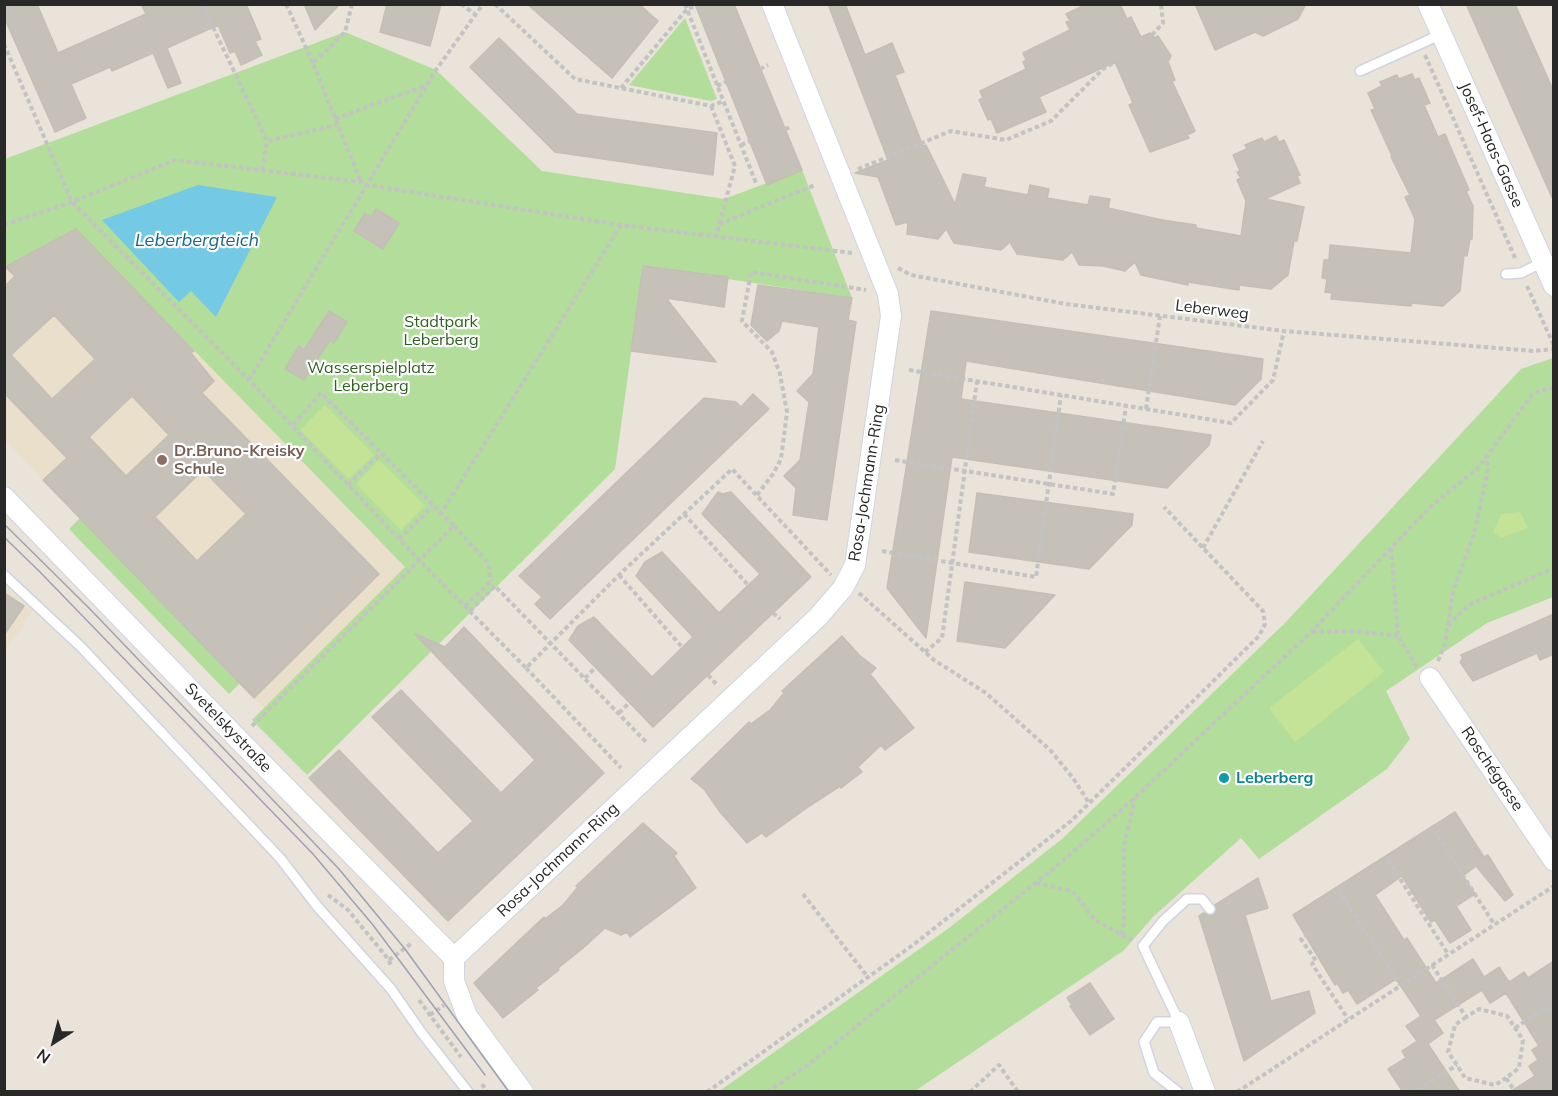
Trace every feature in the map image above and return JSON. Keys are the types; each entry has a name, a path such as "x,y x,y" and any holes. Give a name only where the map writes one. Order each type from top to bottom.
{"street":[{"name":"Rosa-Jochmann-Ring","path":"454,958 849,588 860,542 891,316 888,294 874,256 772,4"},
{"name":"Josef-Haas-Gasse","path":"1428,4 1554,286"},
{"name":"Svetelskystraße","path":"4,497 454,958"},
{"name":"Roschégasse","path":"1429,672 1554,861"},
{"path":"454,958 454,981 467,1016 523,1092"},
{"path":"1179,1022 1204,1092"}],"lane":[{"path":"1360,71 1442,34"},
{"path":"1506,274 1521,273 1543,262"},
{"path":"4,575 81,647 280,858 317,906 391,989 468,1092"},
{"path":"1178,1092 1154,1073 1144,1042 1158,1022 1179,1022 1143,946 1163,921 1187,899 1202,899 1210,909"}],"path":[{"path":"202,4 267,141 262,170"},
{"path":"286,4 313,63 361,182"},
{"path":"313,63 345,32 352,4"},
{"path":"461,4 476,15"},
{"path":"249,380 427,85 483,4"},
{"path":"495,4 575,79 711,106 724,101"},
{"path":"1152,35 1163,23 1161,4"},
{"path":"621,88 686,7 695,6"},
{"path":"686,7 756,183"},
{"path":"4,44 72,202 249,380 419,560 621,768"},
{"path":"1420,44 1554,347"},
{"path":"841,176 951,131 1006,140 1051,121 1103,69 1115,62"},
{"path":"760,69 768,65"},
{"path":"717,86 726,82"},
{"path":"335,119 427,85"},
{"path":"711,106 735,166 716,236"},
{"path":"267,141 338,125"},
{"path":"785,129 791,127"},
{"path":"741,145 750,141"},
{"name":"Leberweg","path":"4,225 72,202 175,160 361,182 367,185 621,225 874,256 911,274 1066,304 1284,331 1523,350 1554,347"},
{"path":"719,224 815,185"},
{"path":"440,514 621,225"},
{"path":"757,495 773,474 780,459 787,412 780,374 772,352 742,321 751,272 888,294"},
{"path":"1146,409 1160,316"},
{"path":"909,370 1231,423 1274,380 1284,331"},
{"path":"925,652 942,638 977,381"},
{"path":"767,1092 808,1065 1035,883 1135,797 1311,632 1430,507 1478,468 1532,395 1553,387"},
{"path":"292,426 321,393 432,507 454,526 488,563 491,581 495,586 647,743"},
{"path":"882,551 1036,577 1061,395"},
{"path":"895,460 1113,494 1126,406"},
{"path":"1203,548 1263,441"},
{"path":"348,485 380,454"},
{"path":"1391,548 1398,636 1429,672 1445,644 1453,591 1474,534 1488,470 1487,456"},
{"path":"526,668 619,575 732,469 849,588 934,660 986,693 1051,751 1074,778 1089,803"},
{"path":"399,539 432,507"},
{"path":"707,1092 913,945 1071,821 1259,636 1265,624 1263,611 1164,507"},
{"path":"684,514 748,585"},
{"path":"239,740 454,526"},
{"path":"1446,627 1473,603 1554,568"},
{"path":"619,575 682,648"},
{"path":"465,606 491,581"},
{"path":"470,611 495,586"},
{"path":"773,613 780,620"},
{"path":"1311,632 1354,631 1398,636"},
{"path":"585,678 596,668"},
{"path":"619,713 629,703"},
{"path":"1122,935 1124,846 1135,797"},
{"path":"1434,830 1494,924"},
{"path":"1388,860 1448,954"},
{"path":"1035,883 1071,891 1095,920 1143,946"},
{"path":"1237,1092 1554,886"},
{"path":"1338,889 1400,985"},
{"path":"803,894 867,976"},
{"path":"1308,934 1301,939 1316,961 1312,964 1348,1019"},
{"path":"393,972 389,960 413,943"},
{"path":"1432,964 1466,1017"},
{"path":"414,994 466,1063"},
{"path":"1515,1028 1543,1010 1554,1008"},
{"path":"1479,1009 1507,1016 1515,1028 1523,1040 1519,1068 1495,1085 1465,1078 1448,1052 1455,1024 1479,1009"},
{"path":"970,1092 999,1065 1018,1092"},
{"path":"1418,1090 1457,1065"},
{"path":"1506,1078 1514,1090"},
{"path":"480,1082 487,1092"}],"shaded area":[{"name":"Dr.Bruno-Kreisky Schule","path":"76,229 406,568 265,709 5,440 5,267"},
{"path":"5,587 32,612 5,652"}],"green space":[{"path":"685,18 717,99 711,101 629,85"},
{"name":"Stadtpark Leberberg","path":"345,32 436,70 542,171 724,199 802,170 852,298 643,266 615,469 307,775 252,720 405,567 76,229 5,267 5,159"},
{"path":"1553,358 1553,597 1487,623 1386,691 1410,739 1387,769 1259,859 1241,838 1154,916 1123,951 915,1091 718,1092 949,928 1062,839 1286,622 1521,369"},
{"path":"325,405 374,455 349,479 300,430"},
{"path":"379,460 425,506 401,530 356,484"},
{"path":"1520,512 1528,528 1501,538 1493,532 1501,514"},
{"path":"80,518 240,683 229,694 69,529"},
{"path":"1358,639 1384,672 1295,742 1269,708"}],"water":[{"name":"Leberbergteich","path":"198,185 277,197 216,317 191,291 179,302 102,220"}],"building":[{"path":"4,4 37,4 58,53 146,14 141,4 246,4 261,39 255,41 262,55 241,65 235,51 230,53 218,25 167,48 181,83 168,88 153,53 112,71 110,67 71,84 86,118 55,132 4,17"},
{"path":"304,4 340,4 315,30"},
{"path":"387,4 441,4 430,46 380,32"},
{"path":"527,4 639,4 658,21 612,78"},
{"path":"695,4 734,4 802,170 767,185"},
{"path":"828,4 845,4 865,55 892,43 904,72 895,75 923,146 926,145 955,204 963,174 986,178 984,187 1028,195 1030,185 1049,189 1047,198 1088,205 1090,196 1110,199 1108,208 1241,236 1246,201 1237,180 1241,178 1237,172 1240,171 1233,155 1247,149 1245,145 1262,138 1264,142 1276,136 1279,142 1284,140 1300,175 1297,176 1300,183 1265,199 1304,207 1297,241 1294,241 1288,275 1271,289 1239,285 1239,290 1188,282 1188,285 1141,275 1135,262 1125,271 1103,266 1079,265 1072,252 1063,260 1017,254 1010,242 1001,250 954,243 946,229 938,239 907,234 908,222 896,225 878,177 855,173 888,160"},
{"path":"1087,4 1120,4 1127,19 1131,17 1141,37 1150,33 1154,38 1158,36 1171,56 1168,62 1175,80 1172,81 1195,131 1187,135 1189,138 1150,152 1129,105 1133,103 1115,62 1039,97 1046,112 997,133 979,100 983,98 980,91 1026,69 1023,53 1070,30 1066,22 1070,21 1066,14"},
{"path":"1195,4 1306,4 1298,19 1263,36 1255,32 1215,50"},
{"path":"1466,4 1515,4 1554,92 1554,202"},
{"path":"499,38 577,114 717,133 713,175 555,152 470,67"},
{"path":"1412,74 1415,80 1419,78 1430,103 1424,105 1438,137 1445,134 1469,190 1466,191 1473,206 1472,239 1470,239 1467,256 1464,255 1460,291 1443,306 1412,303 1411,306 1331,299 1332,293 1325,292 1327,279 1322,278 1324,260 1329,260 1330,245 1411,253 1415,219 1405,197 1410,195 1371,110 1375,109 1368,93 1382,86 1380,82 1397,75 1399,79"},
{"path":"376,209 399,223 383,249 354,231 365,213 371,217"},
{"name":"Dr.Bruno-Kreisky Schule","path":"76,229 194,351 191,353 214,381 202,393 379,574 254,698 43,480 67,458 4,393 4,287 15,276 5,267","holes":["54,315 95,359 52,399 11,355","132,396 169,435 126,476 89,437","203,470 246,514 197,561 155,517"]},
{"path":"643,266 728,277 724,307 666,298 716,362 631,351"},
{"path":"758,285 852,298 848,320 856,322 827,520 793,515 796,488 784,476 800,460 809,402 797,391 813,374 819,327 782,321 779,331 767,341 751,325"},
{"path":"329,311 347,322 334,343 330,340 304,380 285,369 299,346 304,350"},
{"path":"931,311 1263,359 1261,379 1235,405 966,361 961,399 1211,435 1209,445 1167,488 952,457 926,638 887,588"},
{"path":"753,394 769,409 550,619 535,604 542,597 519,576 704,398 736,402 741,407"},
{"path":"718,492 722,494 731,492 811,577 653,727 569,640 578,626 594,617 652,677 693,637 636,576 645,562 662,552 719,613 760,574 702,514"},
{"path":"977,493 1133,514 1132,525 1089,569 969,552"},
{"path":"965,582 1055,595 1005,648 957,641"},
{"path":"4,593 24,606 4,635"},
{"path":"1554,614 1554,654 1540,660 1537,653 1473,681 1460,662 1463,658 1461,655"},
{"path":"464,627 604,773 448,921 309,778 339,750 438,853 473,821 372,717 401,690 501,793 535,760 415,634 445,647"},
{"path":"842,636 859,655 876,668 870,674 914,728 885,750 881,745 858,767 862,772 841,788 840,786 766,837 762,833 747,843 720,812 704,789 691,779 749,722 751,724 770,710 784,693 782,691"},
{"path":"1455,812 1484,857 1488,855 1513,895 1505,901 1476,866 1463,876 1475,894 1456,906 1471,930 1450,943 1435,920 1431,922 1402,876 1375,895 1404,940 1407,938 1436,983 1473,959 1484,977 1499,967 1509,982 1524,972 1528,978 1554,961 1554,1092 1510,1092 1535,1076 1529,1066 1538,1060 1532,1050 1539,1046 1506,993 1490,1003 1482,990 1434,1020 1443,1033 1428,1044 1460,1092 1403,1092 1388,1069 1406,1058 1402,1051 1417,1041 1406,1026 1421,1016 1396,979 1357,1004 1348,990 1343,993 1337,983 1335,985 1293,915"},
{"path":"643,823 677,853 674,856 696,888 630,937 627,932 621,935 605,928 536,988 538,990 503,1018 474,983 544,917 545,919 563,905 578,887 576,886"},
{"path":"1258,878 1268,908 1245,915 1271,1001 1309,991 1315,1013 1244,1061 1199,916 1204,913 1214,915 1215,905"},
{"path":"1090,983 1114,1019 1090,1035 1067,998"}],"tram line":[{"path":"4,524 89,608 339,869 405,949 509,1092"},
{"path":"4,537 313,854 373,925 485,1075"}],"place":[{"name":"Dr.Bruno-Kreisky Schule","path":"162,460"},
{"name":"Leberberg","path":"1224,778"}],"park label":[{"name":"Wasserspielplatz Leberberg","path":"371,377"}]}
